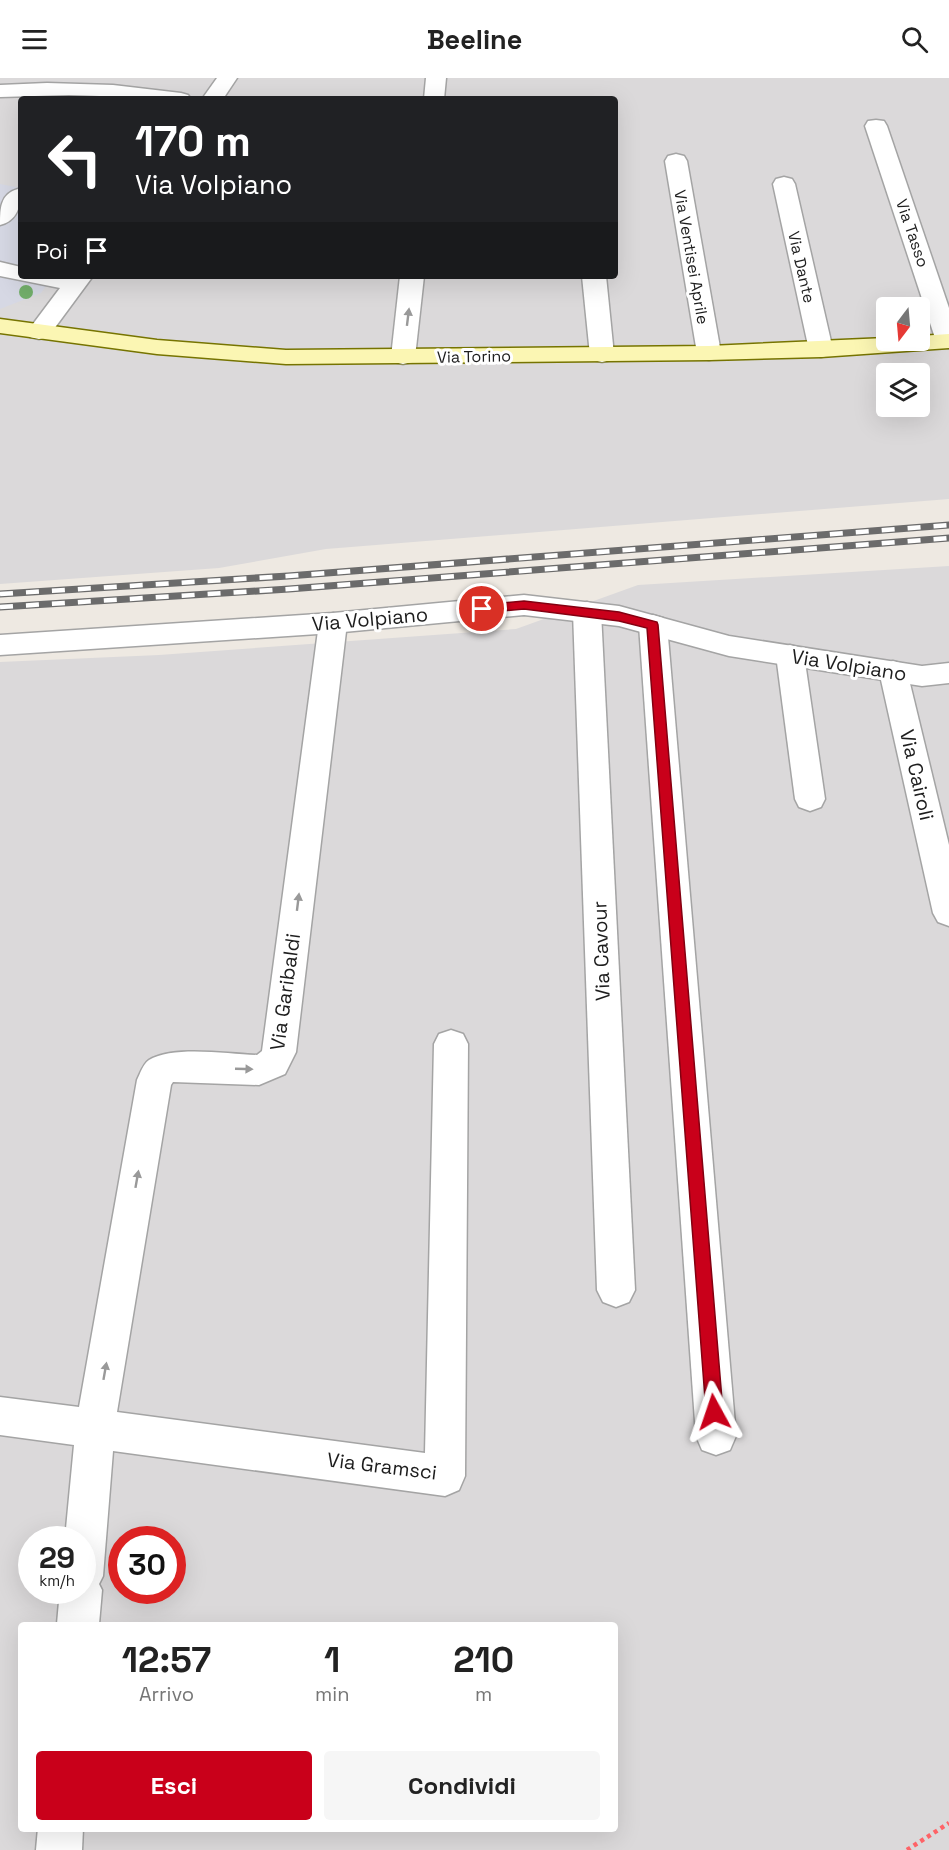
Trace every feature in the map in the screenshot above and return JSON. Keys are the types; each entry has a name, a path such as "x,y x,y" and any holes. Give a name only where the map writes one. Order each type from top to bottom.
{"main road":[{"name":"Via Torino","path":"0,326 157,347 286,357 709,353 821,350 949,341"}],"street":[{"path":"214,96 227,78"},
{"path":"434,96 436,78"},
{"path":"0,91 61,87 108,89 159,96"},
{"name":"Via Tasso","path":"876,126 949,341"},
{"name":"Via Ventisei Aprile","path":"676,161 709,353"},
{"name":"Via Dante","path":"784,184 821,350"},
{"path":"0,218 18,196"},
{"path":"0,269 18,273"},
{"path":"403,357 412,279"},
{"path":"594,279 602,355"},
{"path":"39,332 78,280"},
{"name":"Via Volpiano","path":"0,645 333,623 524,605 619,616 729,646 922,676 949,673"},
{"name":"Via Cavour","path":"587,612 616,1290"},
{"name":"Via Garibaldi","path":"86,1526 95,1429 154,1080 161,1071 172,1067 259,1070 273,1064 279,1052 333,623"},
{"path":"652,625 716,1436"},
{"path":"790,655 810,799"},
{"name":"Via Cairoli","path":"893,671 949,914"},
{"name":"Via Gramsci","path":"0,1416 445,1476 451,1044"},
{"path":"78,1622 80,1604"},
{"path":"59,1850 61,1832"}],"path":[{"path":"907,1850 949,1823"}],"shaded area":[{"path":"0,78 949,78 949,499 326,549 219,568 0,584"},
{"path":"0,184 18,187 18,279 51,279 41,293 0,309"},
{"path":"949,566 949,1850 0,1850 0,662 159,655 516,629 638,585"}],"railway":[{"path":"0,594 288,576 949,525"},
{"path":"0,607 289,589 949,538"}],"route":[{"path":"482,609 524,605 619,616 652,625 714,1412"}]}
